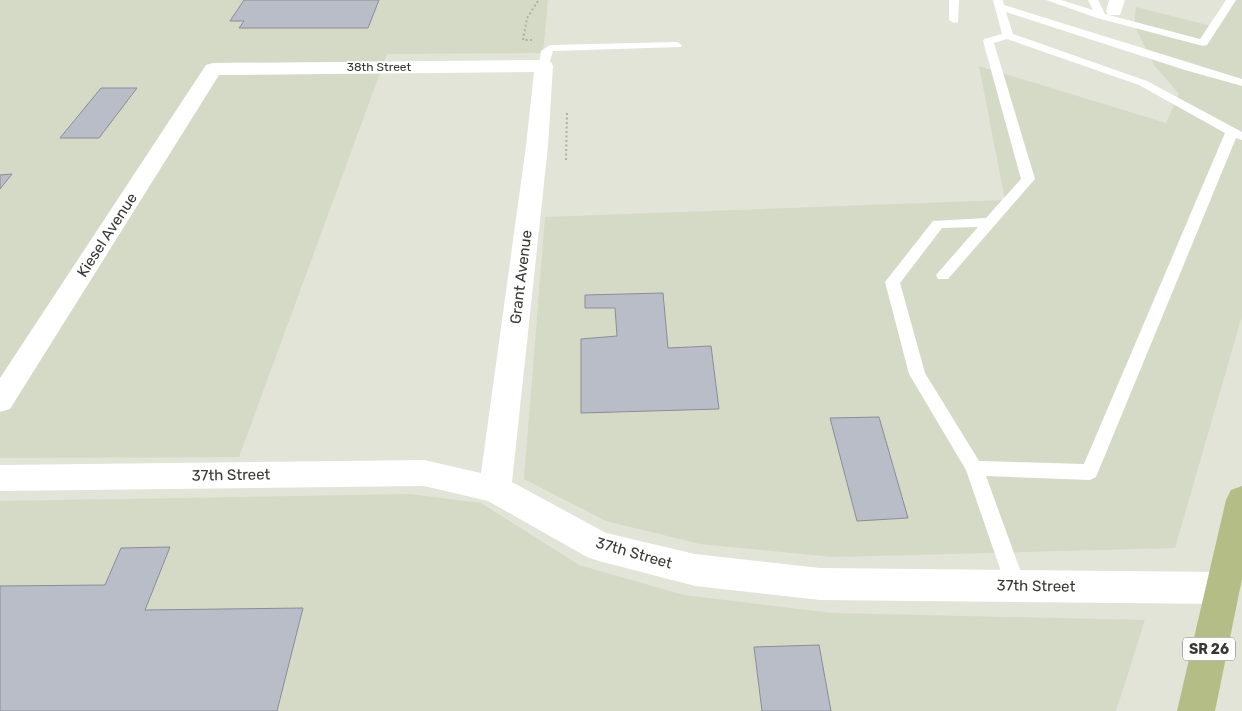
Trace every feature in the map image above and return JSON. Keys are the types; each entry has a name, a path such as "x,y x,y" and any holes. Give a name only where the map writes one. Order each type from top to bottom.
{"main road":[{"name":"SR 26","path":"1196,711 1242,500"}],"street":[{"name":"38th Street","path":"213,70 544,66"},
{"name":"Grant Avenue","path":"496,489 537,146 544,66"},
{"name":"Kiesel Avenue","path":"0,401 213,70"},
{"name":"37th Street","path":"0,478 424,473 496,489 599,546 695,570 820,584 1222,588"}],"lane":[{"path":"954,0 954,20"},
{"path":"1050,0 1110,9"},
{"path":"1093,0 1242,82"},
{"path":"1196,56 1231,0"},
{"path":"999,3 1085,34 1196,56"},
{"path":"999,3 1008,36"},
{"path":"1061,55 1085,34"},
{"path":"943,274 1028,179 988,41 1008,36 1143,84 1237,134 1090,472 974,468"},
{"path":"544,66 546,51 550,48 677,45"},
{"path":"990,222 938,224 892,282 917,374 974,468 1016,586"}],"path":[{"path":"533,40 523,40 527,18 538,1"},
{"path":"566,160 567,107"}],"shaded area":[{"path":"0,0 548,0 543,53 387,54 239,457 0,458"},
{"path":"1236,0 1242,0 1242,316 1175,548 833,557 700,544 606,521 524,479 545,217 1005,200 979,66 1166,123 1179,94 1154,65 1134,25 1136,7 1219,28"},
{"path":"410,494 481,503 579,565 684,595 832,613 1145,620 1116,711 0,711 0,501"}],"building":[{"path":"244,0 379,0 368,28 239,28 244,21 230,21"},
{"path":"101,88 137,88 99,138 60,138"},
{"path":"12,174 0,189 0,175"},
{"path":"663,293 668,348 711,346 719,409 581,413 581,339 617,336 615,308 585,308 585,295"},
{"path":"879,417 908,518 857,521 830,418"},
{"path":"170,547 145,610 303,608 277,711 0,711 0,586 105,585 121,548"},
{"path":"819,645 831,711 762,711 754,647"}]}
